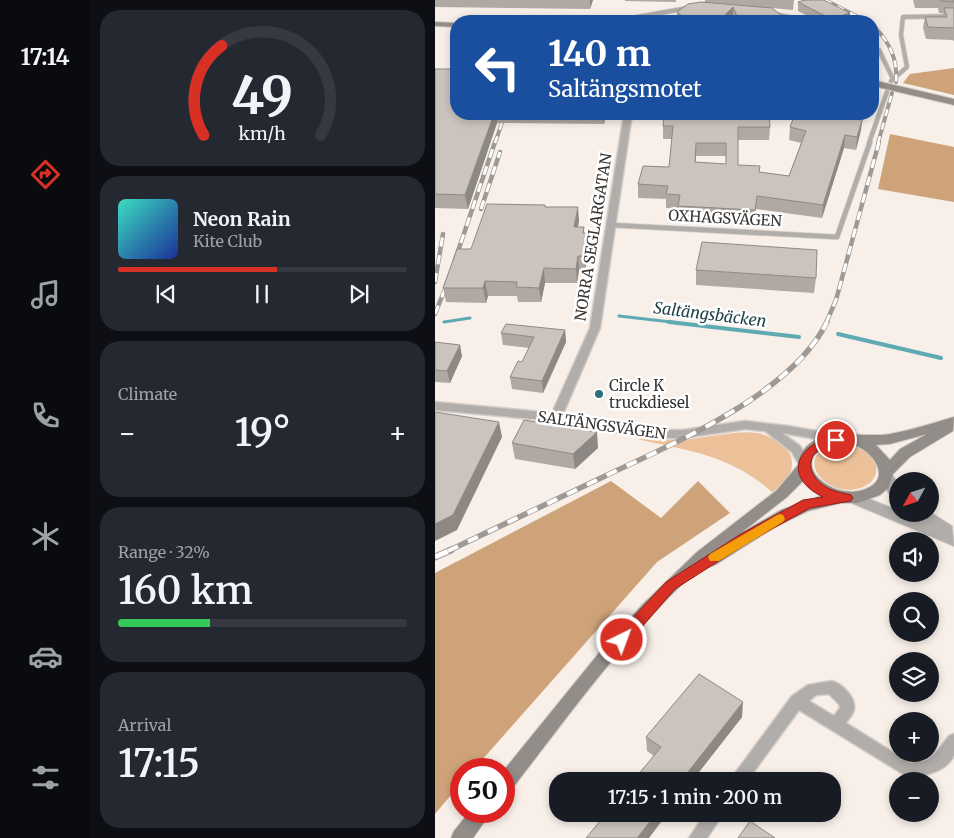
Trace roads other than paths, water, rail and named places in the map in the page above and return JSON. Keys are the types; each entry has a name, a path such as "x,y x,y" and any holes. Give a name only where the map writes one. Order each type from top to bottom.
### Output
{"main road":[{"path":"435,24 450,25"},
{"path":"879,84 954,102"},
{"path":"515,770 598,667 671,586 735,528 787,490 796,480 810,451 830,440 852,441 890,438 954,423"},
{"path":"886,474 905,453 954,423"},
{"path":"671,586 745,538 807,503 850,498 873,492 883,484 886,474 885,463 869,447 852,441"},
{"path":"804,465 807,475 819,489 834,496 850,498"},
{"path":"461,838 473,823"}],"street":[{"name":"NORRA SEGLARGATAN","path":"556,417 595,328 627,120"},
{"name":"SALTÄNGSVÄGEN","path":"435,406 556,417 648,434 683,434 745,425 789,430 852,441"},
{"name":"SALTÄNGSVÄGEN","path":"768,429 796,449 804,465"},
{"path":"886,474 889,480"},
{"path":"850,498 954,540"},
{"path":"934,522 954,535"},
{"path":"745,772 797,701 813,689 832,688 846,701 847,709 836,725"},
{"path":"797,701 908,770 924,770 942,760 954,742"},
{"path":"697,838 709,822"}],"lane":[{"path":"649,15 695,7"},
{"path":"767,14 773,15"},
{"path":"879,50 892,80 907,67 901,27 903,17 954,16"},
{"name":"OXHAGSVÄGEN","path":"879,115 887,92"},
{"name":"OXHAGSVÄGEN","path":"611,225 837,237 877,120"}],"waterway":[{"name":"Saltängsbäcken","path":"619,316 680,323"},
{"name":"Saltängsbäcken","path":"444,322 470,318"},
{"name":"Saltängsbäcken","path":"669,322 799,337"},
{"name":"Saltängsbäcken","path":"838,334 941,358"}],"railway":[{"path":"825,0 854,15"},
{"path":"879,32 888,44 894,58 896,82"},
{"path":"878,143 892,93"},
{"path":"495,143 503,120"},
{"path":"455,260 495,142"},
{"path":"826,323 836,300 879,142"},
{"path":"481,209 500,152"},
{"path":"435,282 443,234"},
{"path":"435,314 449,279"},
{"path":"448,551 663,449 728,414 759,394 787,372 810,348 827,322"},
{"path":"435,557 451,550"}],"place":[{"name":"Circle K truckdiesel","path":"599,394"}]}
